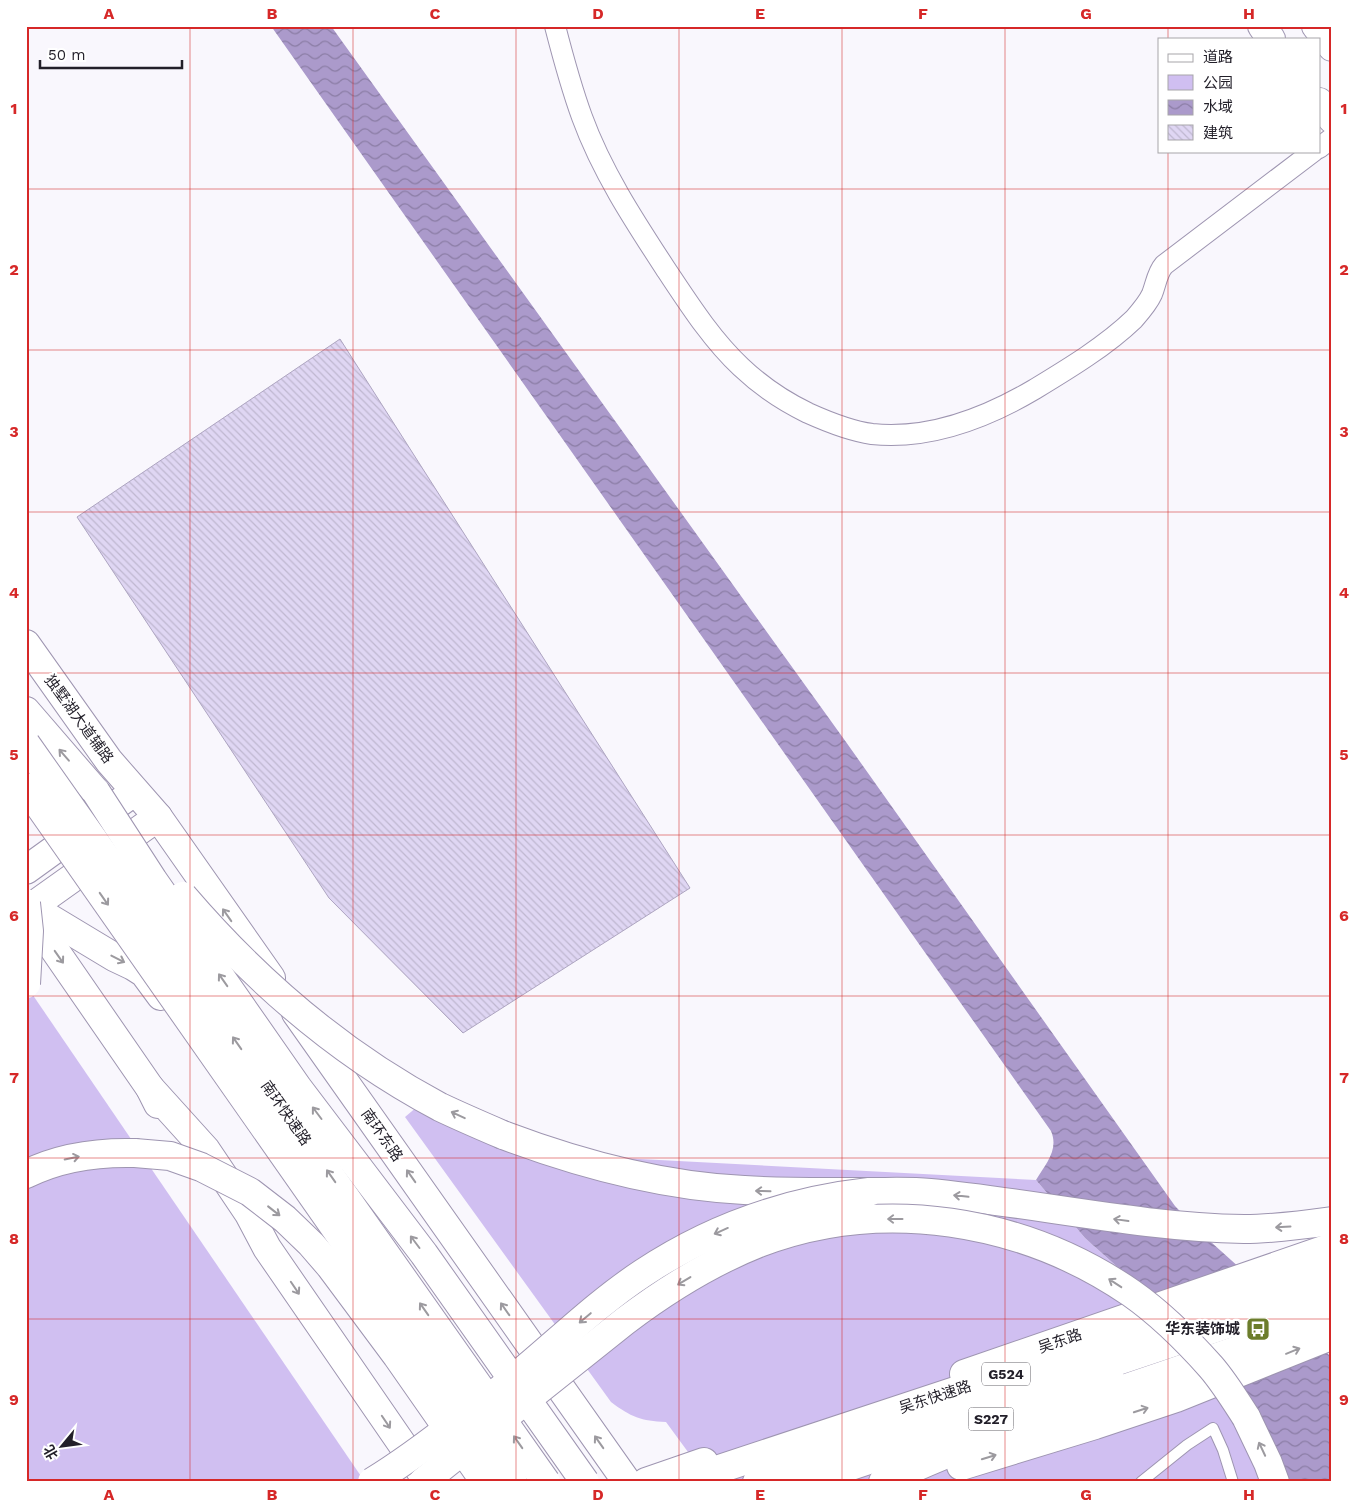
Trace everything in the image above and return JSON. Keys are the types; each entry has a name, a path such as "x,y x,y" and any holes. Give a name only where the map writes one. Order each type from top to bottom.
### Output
{"main road":[{"path":"1262,26 1270,38"},
{"path":"1316,26 1332,47"},
{"path":"1320,103 1332,119"},
{"name":"独墅湖大道辅路","path":"26,644 109,761 134,792"},
{"path":"26,711 221,940 275,991 383,1073 440,1106 518,1141 615,1171 669,1181 744,1190 916,1192 977,1198 1128,1221 1245,1229 1332,1221"},
{"name":"南环快速路","path":"26,744 546,1482"},
{"name":"南环快速路","path":"26,787 513,1482"},
{"path":"96,792 153,880 298,1088 424,1254 585,1482"},
{"path":"26,870 134,792"},
{"name":"南环东路","path":"134,792 158,817 627,1482"},
{"path":"28,905 158,817"},
{"path":"26,984 29,931 28,905"},
{"path":"28,905 54,949 150,1088 166,1120 222,1202 267,1248 427,1482"},
{"path":"28,905 144,974 499,1482"},
{"path":"26,1174 47,1165 82,1156 99,1153 135,1153 170,1156 201,1167 250,1192 284,1219 311,1244 330,1266 397,1356 485,1482"},
{"path":"372,1482 396,1467 512,1380 624,1287 680,1251 733,1226 782,1208 825,1198 869,1192"},
{"path":"423,1482 625,1321 689,1277 759,1243 785,1234 840,1223 896,1219 979,1227 1024,1240 1084,1265 1132,1294 1175,1330 1212,1369 1246,1417 1275,1482"},
{"name":"吴东路","path":"646,1482 1332,1247"},
{"name":"吴东快速路","path":"680,1482 1332,1263"},
{"path":"883,1482 938,1457 1057,1412 1287,1333 1328,1304"},
{"name":"吴东快速路","path":"757,1482 1328,1304"},
{"name":"S227","path":"803,1482 1178,1357 1328,1304"},
{"path":"908,1482 1095,1425 1176,1398 1332,1336"}],"street":[{"path":"555,26 582,119 602,162 662,264 718,342 741,367 783,400 830,422 872,434 913,434 969,421 1002,408 1087,356 1132,320 1147,303 1152,296 1160,269 1164,265 1313,152"},
{"path":"1320,147 1332,138"}],"lane":[{"path":"1142,1482 1187,1445 1213,1428 1223,1450 1233,1482"}],"green space":[{"path":"26,985 365,1482 26,1482"},
{"path":"437,1090 528,1129 573,1145 621,1158 1036,1180 1085,1238 1132,1280 1279,1482 710,1482 666,1422 650,1421 637,1417 611,1402 405,1117"}],"water":[{"path":"271,26 331,26 846,742 1175,1206 1201,1233 1271,1296 1332,1358 1332,1482 1279,1482 1132,1280 1085,1238 1036,1180 1052,1150 1053,1138 1051,1131"}],"building":[{"path":"340,339 690,888 463,1033 329,898 77,517"}],"place":[{"name":"华东装饰城","path":"1258,1329"}]}
